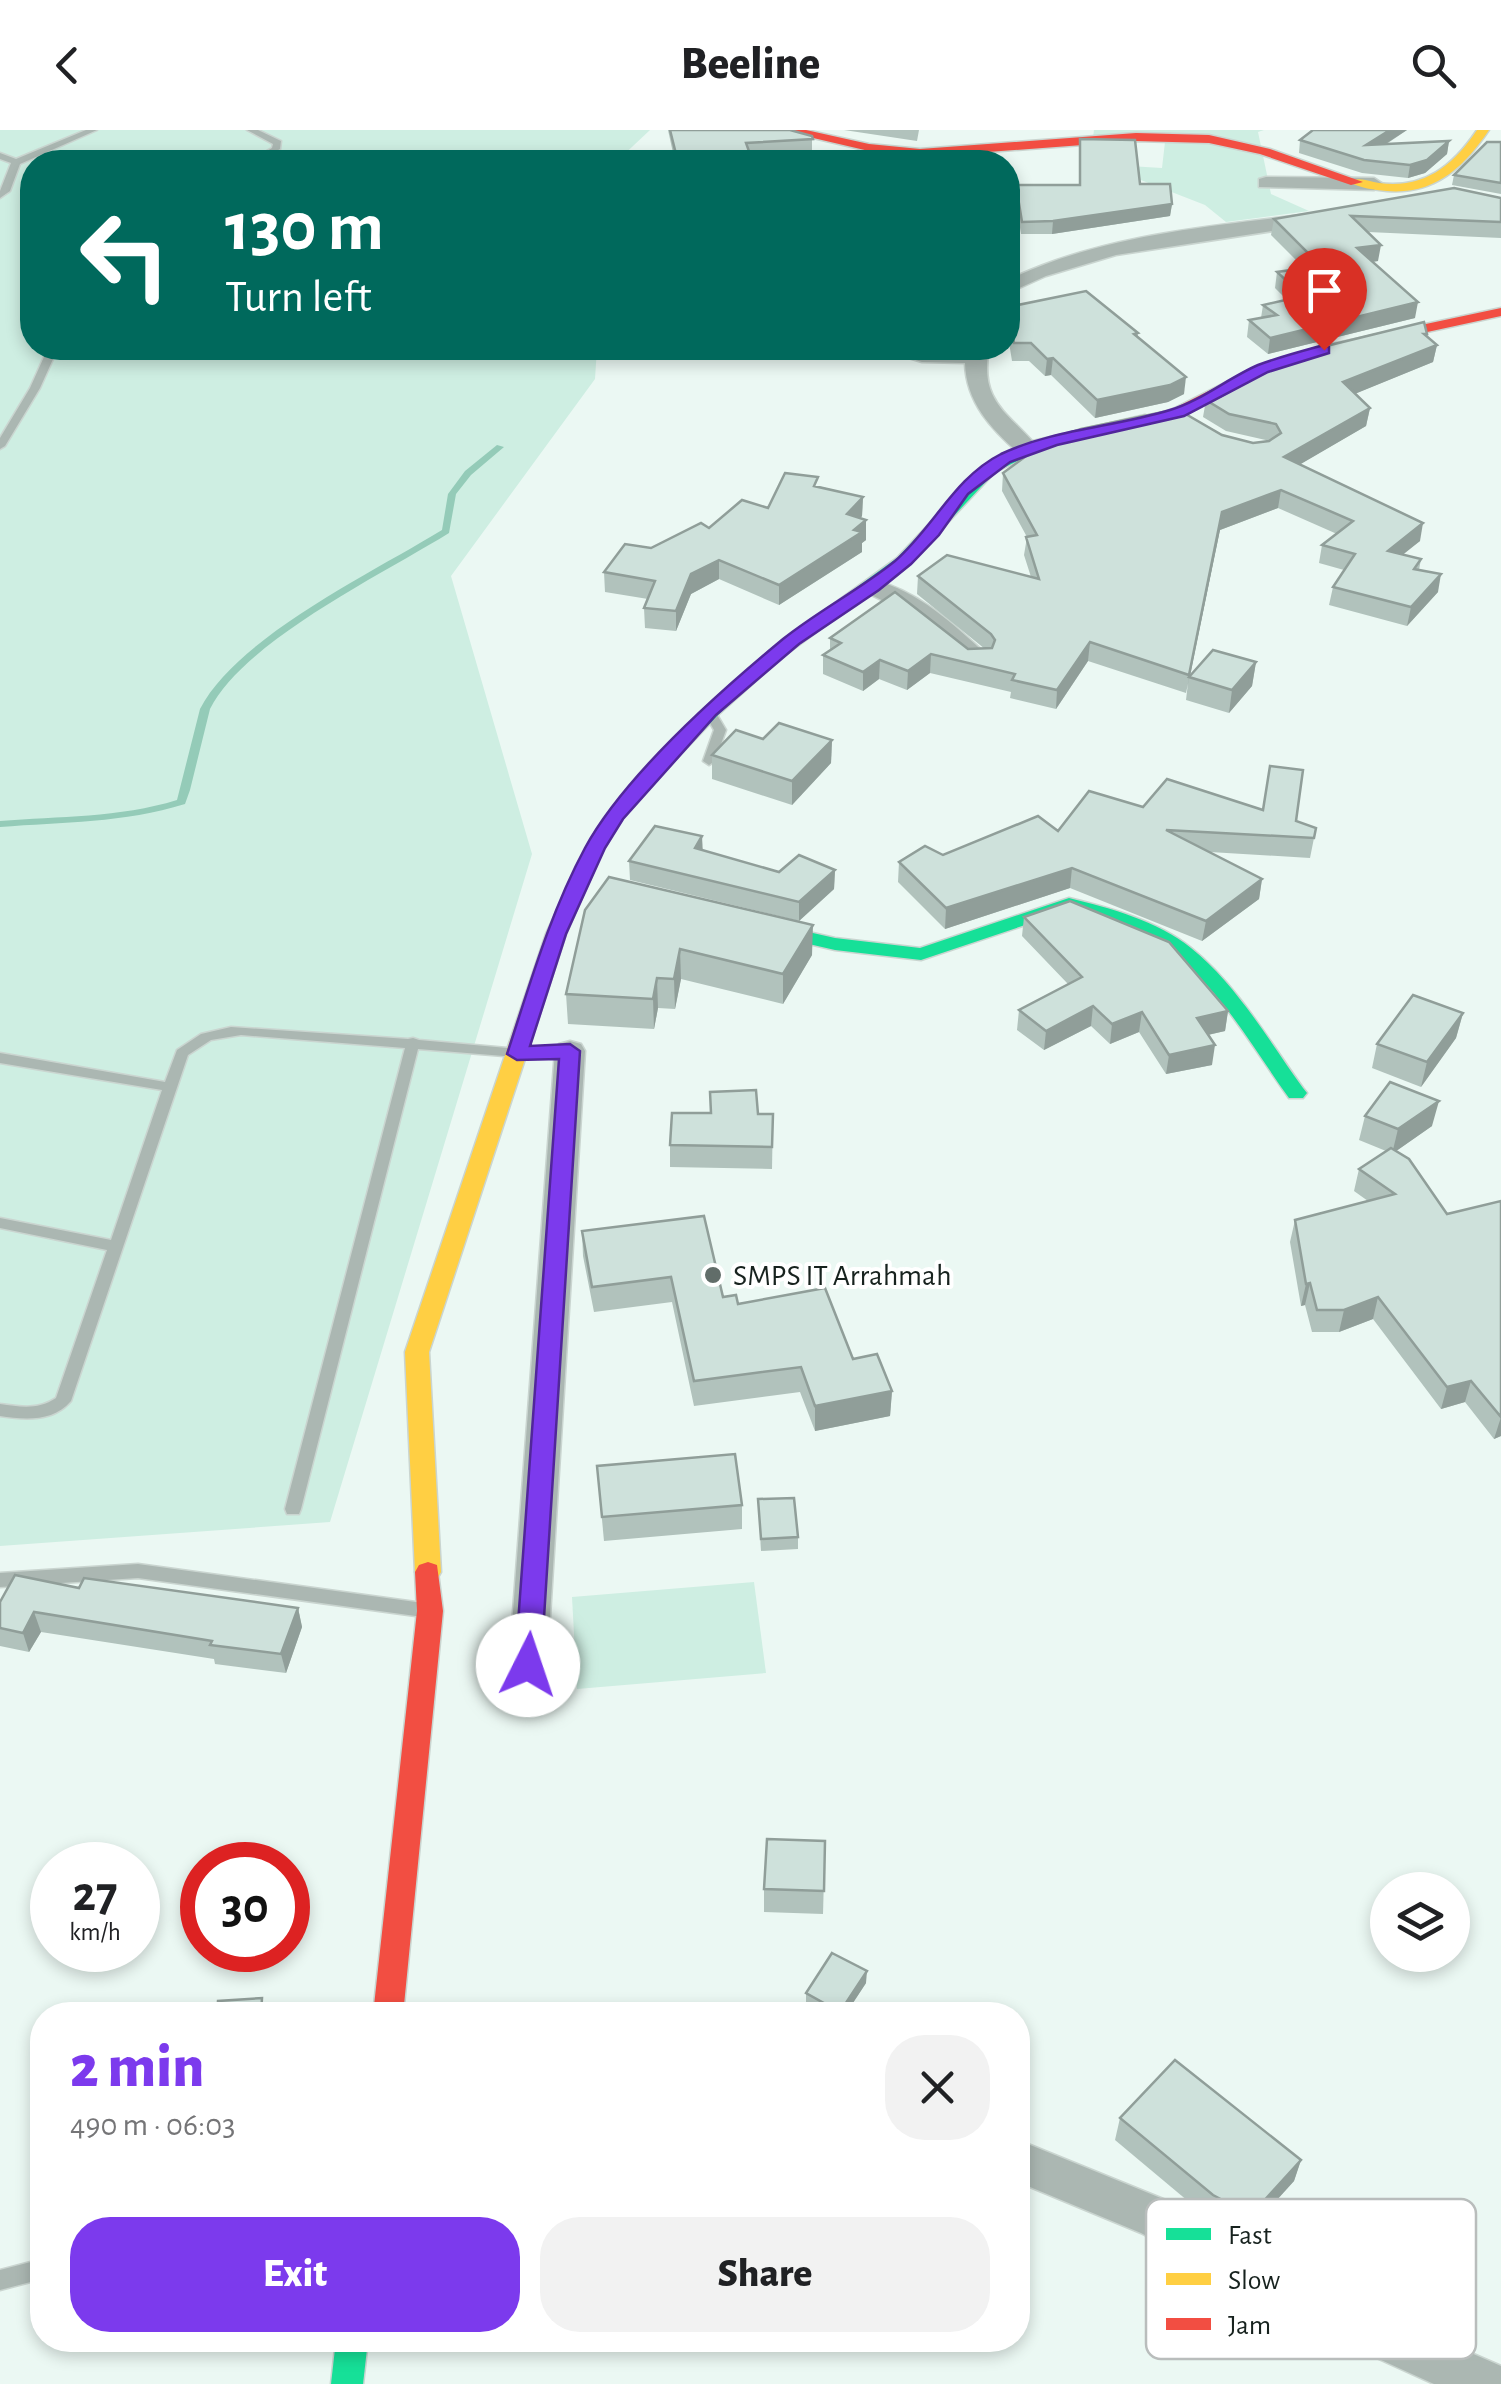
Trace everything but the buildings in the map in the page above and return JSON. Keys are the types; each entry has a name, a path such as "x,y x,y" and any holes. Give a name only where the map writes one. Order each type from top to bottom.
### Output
{"main road":[{"path":"785,130 880,150"},
{"path":"968,150 1104,135 1212,139 1244,144 1374,184 1421,189 1468,151 1483,130"},
{"path":"389,2002 430,1611 417,1352 556,934 589,885 615,816 710,712 793,640 873,587 934,531 962,491 1005,458 1178,413 1263,368 1293,359 1501,312"},
{"path":"729,919 835,944 922,954 1069,904 1086,909 1182,949 1224,993 1296,1092"},
{"path":"348,2384 351,2352"}],"street":[{"path":"1266,183 1374,184"},
{"path":"1378,209 1446,196 1421,189"},
{"path":"1020,280 1038,269 1086,257 1342,215"},
{"path":"978,360 977,382 994,420 1029,450"},
{"path":"1178,413 1203,433"},
{"path":"873,587 904,598 926,612 978,660"},
{"path":"528,1665 570,1051"},
{"path":"1030,2165 1146,2213"},
{"path":"1432,2359 1488,2384"}],"lane":[{"path":"45,150 93,130"},
{"path":"252,130 278,143 274,150"},
{"path":"0,156 20,160"},
{"path":"0,195 6,190 16,162"},
{"path":"0,446 48,360"},
{"path":"709,761 720,730 710,712"},
{"path":"0,1410 26,1415 63,1401 182,1054 200,1037 220,1030 413,1042 517,1054 570,1051"},
{"path":"293,1509 413,1042"},
{"path":"0,1058 170,1086"},
{"path":"0,1224 116,1246"},
{"path":"0,1580 138,1571 430,1611"},
{"path":"0,2280 30,2272"}],"green space":[{"path":"0,130 650,130 629,150 20,150 20,360 596,360 595,379 451,576 532,854 330,1522 0,1546"},
{"path":"1094,130 1264,130 1258,132 1271,194 1309,211 1226,222 1205,205 1128,175 1129,166 1162,168 1165,142 1093,137"},
{"path":"754,1582 766,1673 577,1689 572,1597"}],"waterway":[{"path":"0,824 115,817 181,802 205,709 229,675 319,607 446,531 452,494 468,473 500,447"}],"traffic: fast":[{"path":"669,756 712,710 775,654 903,561 963,493 990,469 1038,445 1145,420"},
{"path":"751,925 835,944 921,954 1069,904 1097,912 1146,930 1184,952 1230,1001 1296,1093"},
{"path":"347,2384 351,2352"}],"traffic: slow":[{"path":"1356,182 1396,188 1430,182 1458,163 1483,130"},
{"path":"428,1572 417,1352 556,934 595,848 615,816 669,756"}],"traffic: jam":[{"path":"785,130 886,150"},
{"path":"969,150 1136,137 1209,139 1265,152 1356,182"},
{"path":"1145,420 1178,413 1263,369 1323,350 1501,312"},
{"path":"389,2002 430,1611 428,1572"}],"place":[{"name":"SMPS IT Arrahmah","path":"713,1275"}],"route":[{"path":"528,1665 570,1051 517,1054 556,934 595,848 615,816 710,712 793,640 906,560 934,531 962,491 1005,458 1052,441 1178,413 1263,368 1324,350"}]}
